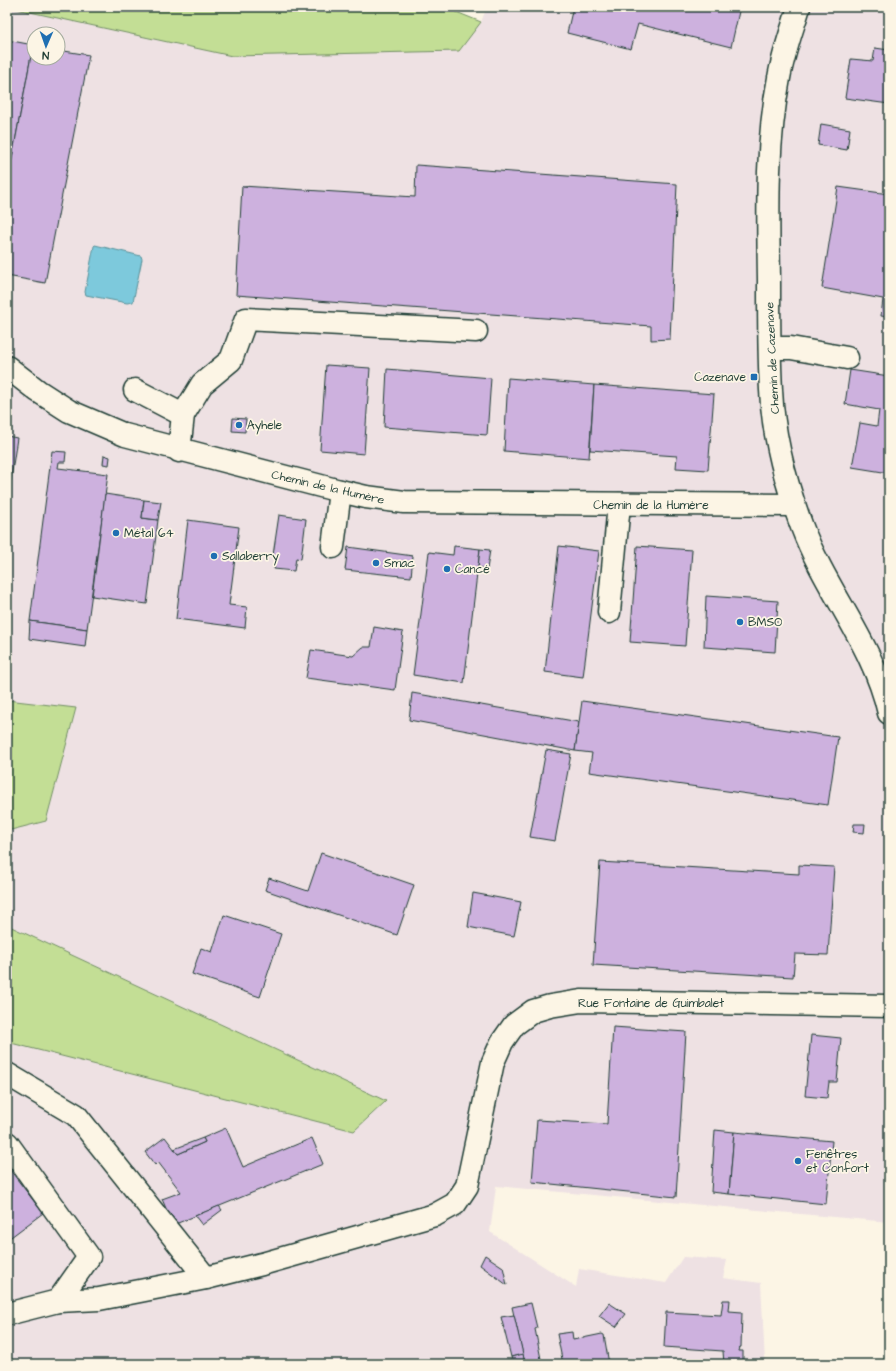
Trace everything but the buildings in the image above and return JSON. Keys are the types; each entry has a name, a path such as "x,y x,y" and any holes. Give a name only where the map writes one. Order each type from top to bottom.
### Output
{"street":[{"name":"Chemin de Cazenave","path":"799,7 779,76 770,145 768,218 770,348 771,391 775,426 783,465 794,505 806,539 881,665 889,713"},
{"path":"180,451 183,415 202,384 231,360 246,319 476,331"},
{"path":"770,348 791,348 847,358"},
{"name":"Chemin de la Humère","path":"7,367 38,391 69,411 125,436 340,492 366,497 404,502 794,505"},
{"path":"135,390 183,415"},
{"path":"333,547 340,492"},
{"path":"608,612 619,504"},
{"name":"Rue Fontaine de Guimbalet","path":"206,1278 262,1264 435,1215 455,1204 467,1186 494,1062 502,1042 514,1025 533,1011 550,1006 581,1001 889,1006"},
{"path":"7,1074 76,1115 206,1278 99,1300 58,1301 7,1314"},
{"path":"7,1144 89,1257 58,1301"}],"shaded area":[{"path":"7,7 232,56 481,22 487,7 889,7 889,1222 496,1186 490,1232 576,1287 579,1269 666,1283 683,1257 727,1260 723,1278 761,1283 765,1364 7,1364 7,1042 354,1131 386,1101 7,925 7,831 46,821 76,709 7,700"}],"green space":[{"path":"7,7 444,7 481,22 459,51 232,56"},
{"path":"7,700 76,708 46,821 7,831"},
{"path":"7,925 386,1101 354,1131 7,1042"}],"water":[{"path":"95,245 141,256 142,259 133,302 127,303 86,295 85,292"}],"place":[{"name":"Cazenave","path":"754,377"},
{"name":"Ayhele","path":"239,425"},
{"name":"Métal 64","path":"116,533"},
{"name":"Sallaberry","path":"214,556"},
{"name":"Smac","path":"376,563"},
{"name":"Cancé","path":"447,569"},
{"name":"BMSO","path":"740,622"},
{"name":"Fenêtres et Confort","path":"798,1161"}]}
